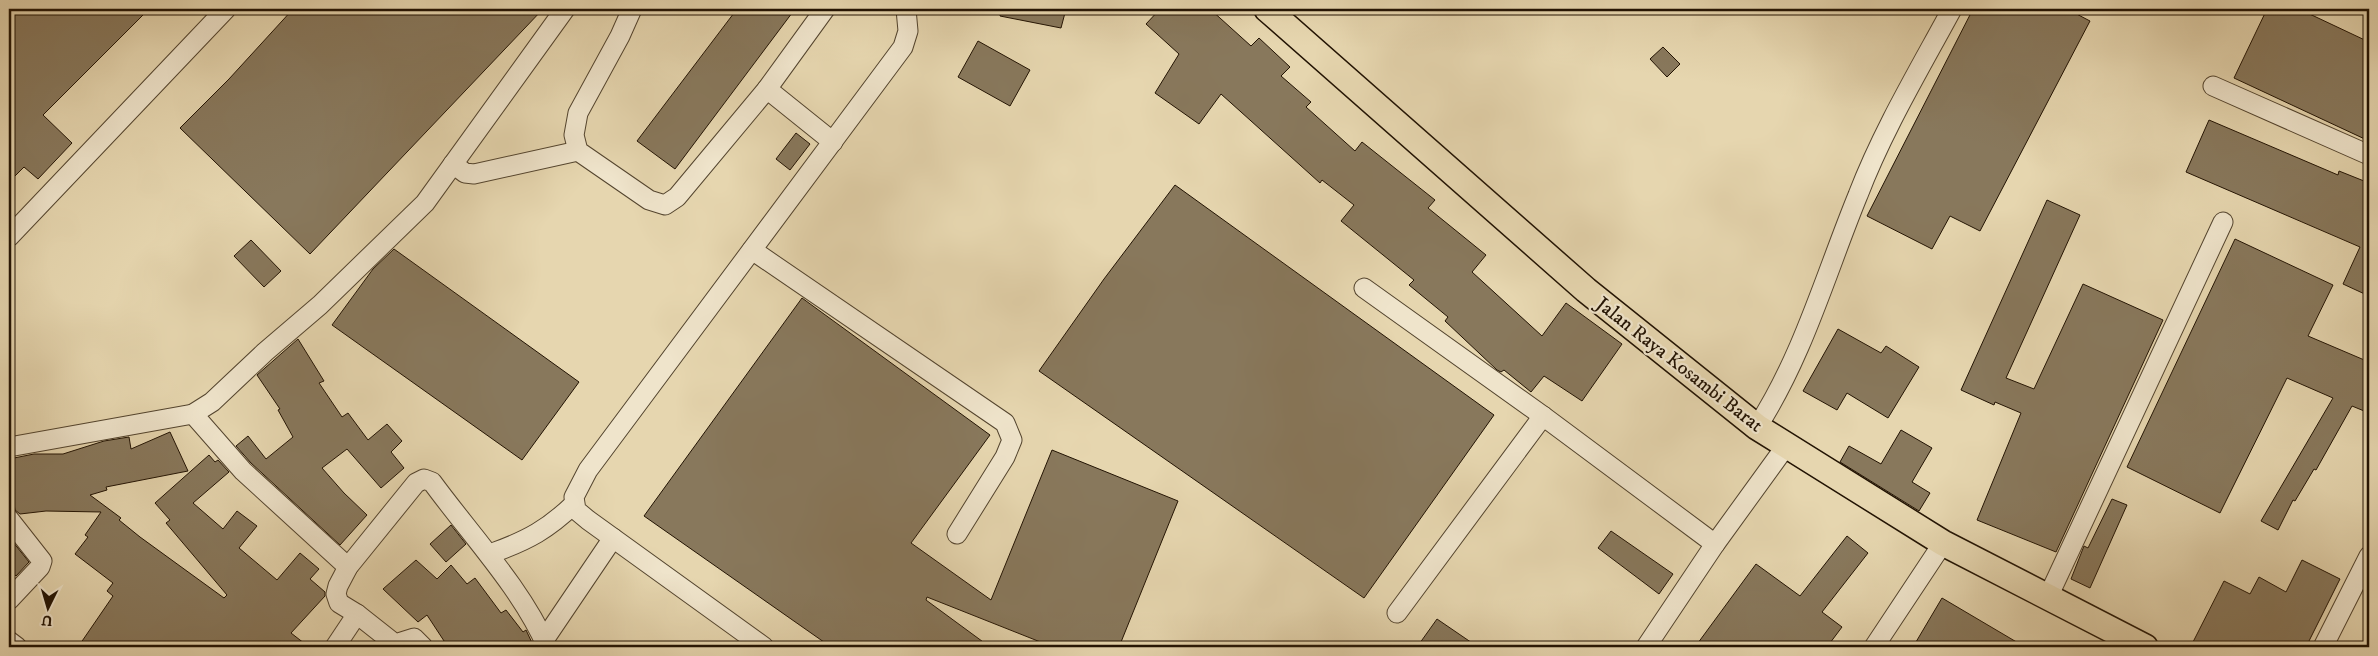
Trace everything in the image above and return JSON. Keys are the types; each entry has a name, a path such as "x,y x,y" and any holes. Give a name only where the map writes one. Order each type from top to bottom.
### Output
{"main road":[{"name":"Jalan Raya Kosambi Barat","path":"1267,9 1573,279 1757,427 1943,543 2144,647"}],"street":[{"path":"9,237 226,9"},
{"path":"9,447 193,414 212,402 265,352 320,305 425,203 565,9"},
{"path":"632,9 620,36 578,113 574,135 578,150 649,200 665,205 670,203 767,89 825,9"},
{"path":"494,552 531,538 551,526 573,505 574,497 588,470 903,48 908,31 906,9"},
{"path":"1757,427 1770,407 1800,346 1858,193 1881,142 1952,9"},
{"path":"2212,86 2369,155"},
{"path":"767,89 833,142"},
{"path":"454,164 465,173 474,174 578,150"},
{"path":"2048,598 2223,222"},
{"path":"752,250 1004,423 1012,440 1005,457 957,534"},
{"path":"1364,288 1544,416 1715,544"},
{"path":"193,414 243,471 348,567"},
{"path":"1397,613 1544,416"},
{"path":"1646,647 1715,544 1786,446"},
{"path":"423,647 414,638 395,644 357,614 339,603 336,594 348,567 416,483 424,480 432,482 469,533 489,554 546,644 612,538"},
{"path":"573,505 579,513 612,538 764,647"},
{"path":"9,519 42,561 40,567 9,600"},
{"path":"1874,647 1943,543"},
{"path":"2323,647 2369,556"},
{"path":"335,647 357,614"},
{"path":"9,641 17,647"}],"building":[{"path":"9,9 149,9 43,115 72,143 38,179 24,167 9,182"},
{"path":"293,9 543,9 310,254 180,128 229,79"},
{"path":"737,9 795,9 675,169 637,141"},
{"path":"1001,9 1066,9 1061,28 1000,16"},
{"path":"1160,9 1210,9 1251,46 1259,38 1290,67 1281,76 1311,102 1306,107 1355,151 1362,142 1435,200 1428,208 1486,255 1472,272 1542,336 1566,303 1622,344 1582,401 1544,376 1531,392 1504,370 1501,372 1497,370 1445,321 1448,317 1409,285 1414,280 1341,221 1354,205 1322,180 1320,183 1221,94 1199,124 1155,93 1179,54 1146,24"},
{"path":"1973,9 2067,9 2090,21 1980,231 1950,216 1932,249 1867,216"},
{"path":"2267,9 2299,9 2369,42 2369,141 2234,78"},
{"path":"978,41 1030,70 1010,106 958,77"},
{"path":"1663,47 1680,64 1667,77 1650,59"},
{"path":"2209,120 2338,175 2339,171 2369,183 2369,296 2343,284 2360,247 2186,172"},
{"path":"796,133 810,144 790,170 776,159"},
{"path":"1175,185 1494,415 1364,598 1039,371 1104,279"},
{"path":"2047,200 2080,215 2006,378 2034,389 2083,284 2163,320 2056,552 1977,520 2021,413 1995,402 1994,405 1961,390"},
{"path":"2235,239 2333,285 2308,336 2369,362 2369,413 2352,406 2316,470 2314,469 2295,501 2293,500 2278,530 2261,521 2333,398 2287,378 2220,513 2127,467"},
{"path":"251,240 281,271 264,287 234,256"},
{"path":"394,249 579,382 522,460 332,325 373,269"},
{"path":"802,298 990,435 911,543 991,600 1052,450 1178,501 1119,647 1053,647 927,597 926,600 990,647 831,647 644,516"},
{"path":"1838,329 1881,353 1886,346 1919,367 1888,418 1847,393 1837,410 1803,391"},
{"path":"298,339 324,381 319,383 342,417 348,413 368,440 387,424 402,441 391,452 404,468 381,488 347,449 322,468 367,515 340,545 251,463 236,446 248,436 266,459 293,437 278,410 280,409 257,375"},
{"path":"1901,430 1932,448 1912,482 1930,493 1919,511 1840,462 1849,446 1881,464"},
{"path":"170,432 188,471 106,487 107,490 90,495 121,518 119,520 140,537 224,598 227,595 166,523 170,520 155,503 209,455 215,462 218,460 229,472 193,503 223,529 237,511 257,526 239,548 277,580 300,553 319,569 310,579 325,592 325,596 291,633 309,647 78,647 113,596 107,591 113,583 75,554 88,537 85,535 101,512 46,511 20,514 15,510 9,474 9,459 34,454 63,454 104,441 129,437 131,449"},
{"path":"2112,499 2127,505 2090,588 2071,579 2084,546 2088,548"},
{"path":"451,525 466,544 446,562 430,544"},
{"path":"1611,531 1673,574 1659,594 1598,548"},
{"path":"1847,536 1868,553 1822,612 1842,627 1827,647 1695,647 1756,564 1800,596"},
{"path":"9,537 29,562 16,576 9,569"},
{"path":"416,560 437,579 451,565 467,584 475,578 501,613 506,610 523,632 526,630 534,647 448,647 427,615 418,622 383,589"},
{"path":"2302,560 2340,579 2306,647 2202,647 2193,642 2224,581 2250,594 2259,577 2286,592"},
{"path":"1942,598 2025,647 1913,647"},
{"path":"1437,619 1478,647 1417,647"}]}
